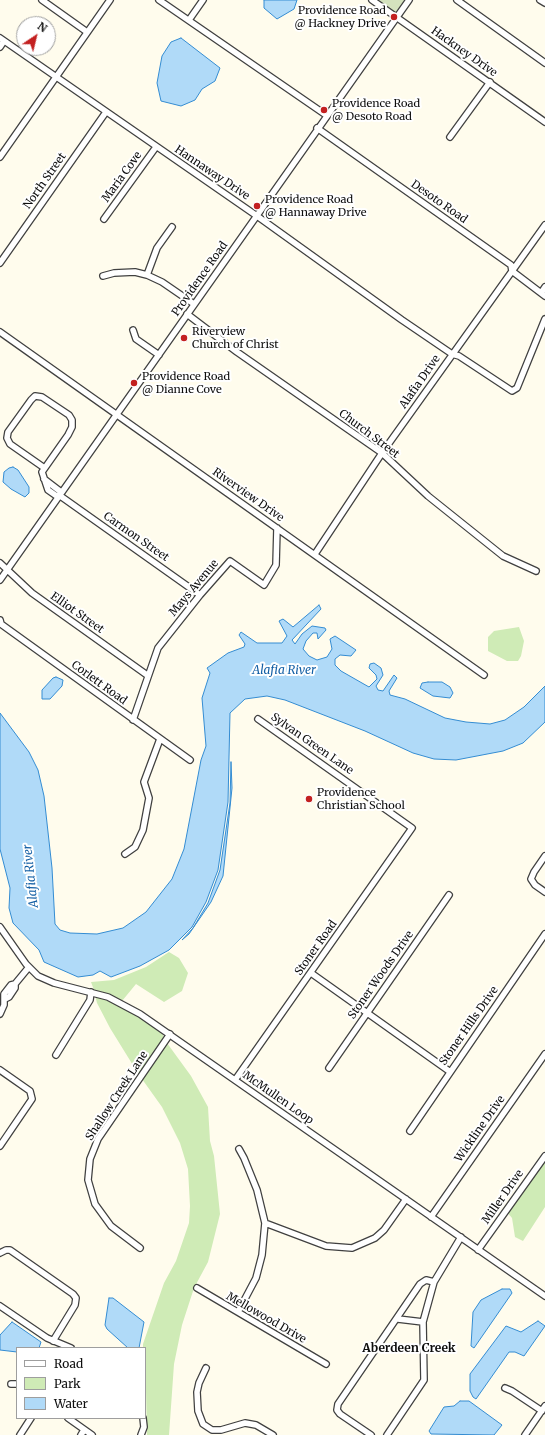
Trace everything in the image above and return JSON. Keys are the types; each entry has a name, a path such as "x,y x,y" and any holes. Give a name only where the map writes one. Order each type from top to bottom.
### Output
{"street":[{"path":"42,0 87,32"},
{"path":"0,157 110,0"},
{"path":"158,0 326,116"},
{"path":"189,20 203,0"},
{"name":"Hackney Drive","path":"372,0 545,122"},
{"name":"Providence Road","path":"8,568 257,216 317,128 409,0"},
{"path":"457,0 545,63"},
{"path":"540,0 545,3"},
{"path":"0,47 2,40"},
{"name":"Hannaway Drive","path":"2,40 257,216 452,354 459,356 512,391 517,388 545,319"},
{"path":"450,137 490,82"},
{"name":"North Street","path":"0,263 106,112"},
{"name":"Desoto Road","path":"317,128 511,265 512,271 543,295"},
{"name":"Maria Cove","path":"104,219 156,147"},
{"name":"Alafia Drive","path":"314,554 382,453 545,224"},
{"path":"147,275 157,248 172,227"},
{"path":"103,276 114,273 135,272 147,275 162,282 194,304"},
{"path":"543,295 545,287"},
{"name":"Church Street","path":"187,314 237,352 382,453 428,496 503,556 536,571"},
{"path":"133,330 136,339 159,355"},
{"name":"Riverview Drive","path":"0,332 484,675"},
{"path":"35,396 42,397 69,415 73,423 68,435 43,468 10,444 7,438 8,432 35,396"},
{"name":"Carmon Street","path":"43,468 42,472 44,479 60,495 200,595"},
{"name":"Mays Avenue","path":"133,720 147,675 158,648 200,595 230,561 264,585 276,565 277,528"},
{"name":"Elliot Street","path":"0,563 8,568 32,593 147,675"},
{"path":"0,580 8,568"},
{"name":"Corlett Road","path":"0,620 1,624 190,760"},
{"name":"Sylvan Green Lane","path":"258,719 412,828"},
{"path":"125,854 135,847 143,830 149,798 144,782 160,739"},
{"name":"Stoner Road","path":"235,1080 412,828"},
{"path":"545,856 531,879 535,885 545,892"},
{"name":"Stoner Woods Drive","path":"329,1068 449,894"},
{"name":"McMullen Loop","path":"0,927 29,967 38,976 50,982 91,992 124,1005 170,1034 545,1296"},
{"name":"Stoner Hills Drive","path":"410,1131 449,1071 545,934"},
{"path":"0,1014 5,999 4,994 10,991 11,985 15,984 29,967"},
{"path":"311,973 449,1071"},
{"path":"56,1055 90,1000 91,992"},
{"name":"Shallow Creek Lane","path":"140,1248 111,1226 95,1204 88,1180 90,1159 98,1139 170,1034"},
{"name":"Wickline Drive","path":"431,1217 545,1054"},
{"path":"0,1070 30,1091 32,1099 0,1146"},
{"path":"238,1312 256,1278 262,1255 265,1223 257,1190 239,1149"},
{"name":"Miller Drive","path":"478,1250 545,1156"},
{"path":"265,1223 326,1246 352,1248 375,1238 384,1230 406,1199"},
{"path":"387,1435 424,1380 423,1322 434,1282 461,1237"},
{"path":"0,1253 10,1250 73,1294 76,1298 75,1305 53,1341"},
{"path":"370,1435 340,1414 337,1410 338,1404 398,1319 420,1284 426,1280 434,1282"},
{"name":"Mellowood Drive","path":"197,1288 326,1364"},
{"path":"0,1306 53,1341 68,1347"},
{"path":"398,1319 423,1322"},
{"path":"206,1368 199,1383 197,1392 198,1411 203,1424 212,1430 245,1423 256,1425 273,1435"},
{"path":"505,1388 543,1408 525,1435"},
{"path":"20,1435 30,1419"},
{"path":"69,1419 83,1432 92,1435"},
{"path":"141,1435 144,1427 143,1419"}],"green space":[{"path":"376,0 406,0 396,14"},
{"path":"519,627 524,641 521,656 518,661 507,661 488,651 488,637 494,631"},
{"path":"169,952 179,958 188,973 182,991 164,1002 136,984 122,1001 94,990 91,982 114,980 146,967"},
{"path":"95,995 107,999 139,1016 162,1032 164,1038 139,1075 110,1028 97,1003"},
{"path":"167,1043 191,1076 208,1107 210,1141 214,1156 220,1214 208,1262 194,1288 182,1325 174,1364 169,1435 147,1435 146,1347 143,1347 143,1344 164,1283 176,1261 189,1223 190,1206 188,1169 180,1143 162,1107 142,1079"},
{"path":"545,1159 545,1207 523,1241 515,1237 512,1218 507,1212"}],"water":[{"path":"264,0 297,0 294,9 277,19 264,8"},
{"path":"181,38 220,68 215,81 202,89 195,100 181,106 161,101 157,83 162,56 171,42"},
{"path":"13,467 18,470 29,487 29,493 25,497 11,489 3,482 4,472"},
{"name":"Alafia River","path":"319,605 321,609 292,640 295,644 302,634 312,626 325,628 326,630 318,639 317,633 313,633 306,641 303,649 309,656 317,660 327,657 332,649 330,639 335,636 356,650 351,656 340,655 335,659 335,665 341,671 369,687 377,679 376,675 369,668 370,664 374,663 381,668 383,675 376,686 378,690 383,691 394,675 397,678 389,691 390,695 405,699 445,718 466,722 490,724 505,720 524,707 545,686 545,722 523,743 503,751 456,760 434,759 413,753 365,731 285,700 267,696 245,699 230,713 228,802 218,870 206,902 192,927 169,950 140,966 111,977 100,971 93,975 78,977 44,962 39,950 13,923 9,908 10,888 0,849 0,713 29,752 38,770 44,796 52,868 55,924 60,930 70,933 97,934 123,928 146,912 172,879 184,849 201,760 206,746 202,698 210,673 207,668 228,653 244,647 245,644 239,635 241,632 257,643 282,643 287,636 279,621 283,619 293,627"},
{"path":"56,677 63,680 62,686 50,699 42,699 42,690 53,678"},
{"path":"442,682 450,687 453,693 450,698 433,696 420,688 422,683"},
{"path":"231,762 232,788 223,876 211,902 189,934 182,940 193,928 208,903 220,870 230,803"},
{"path":"502,1289 510,1289 512,1293 474,1348 471,1346 473,1312 481,1300"},
{"path":"109,1298 113,1298 144,1322 139,1347 127,1347 107,1329 105,1325"},
{"path":"538,1321 545,1326 524,1356 515,1352 509,1352 476,1399 473,1397 470,1391 470,1374 506,1326 521,1332"},
{"path":"12,1322 41,1342 39,1347 16,1347 16,1352 0,1350 0,1335"},
{"path":"460,1401 469,1401 502,1425 494,1435 431,1434 429,1431 444,1407 454,1406"}],"place":[{"name":"Providence Road @ Hackney Drive","path":"394,17"},
{"name":"Providence Road @ Desoto Road","path":"324,110"},
{"name":"Providence Road @ Hannaway Drive","path":"257,206"},
{"name":"Riverview Church of Christ","path":"184,338"},
{"name":"Providence Road @ Dianne Cove","path":"134,383"},
{"name":"Providence Christian School","path":"309,799"}],"district":[{"name":"Aberdeen Creek","path":"409,1349"}]}
